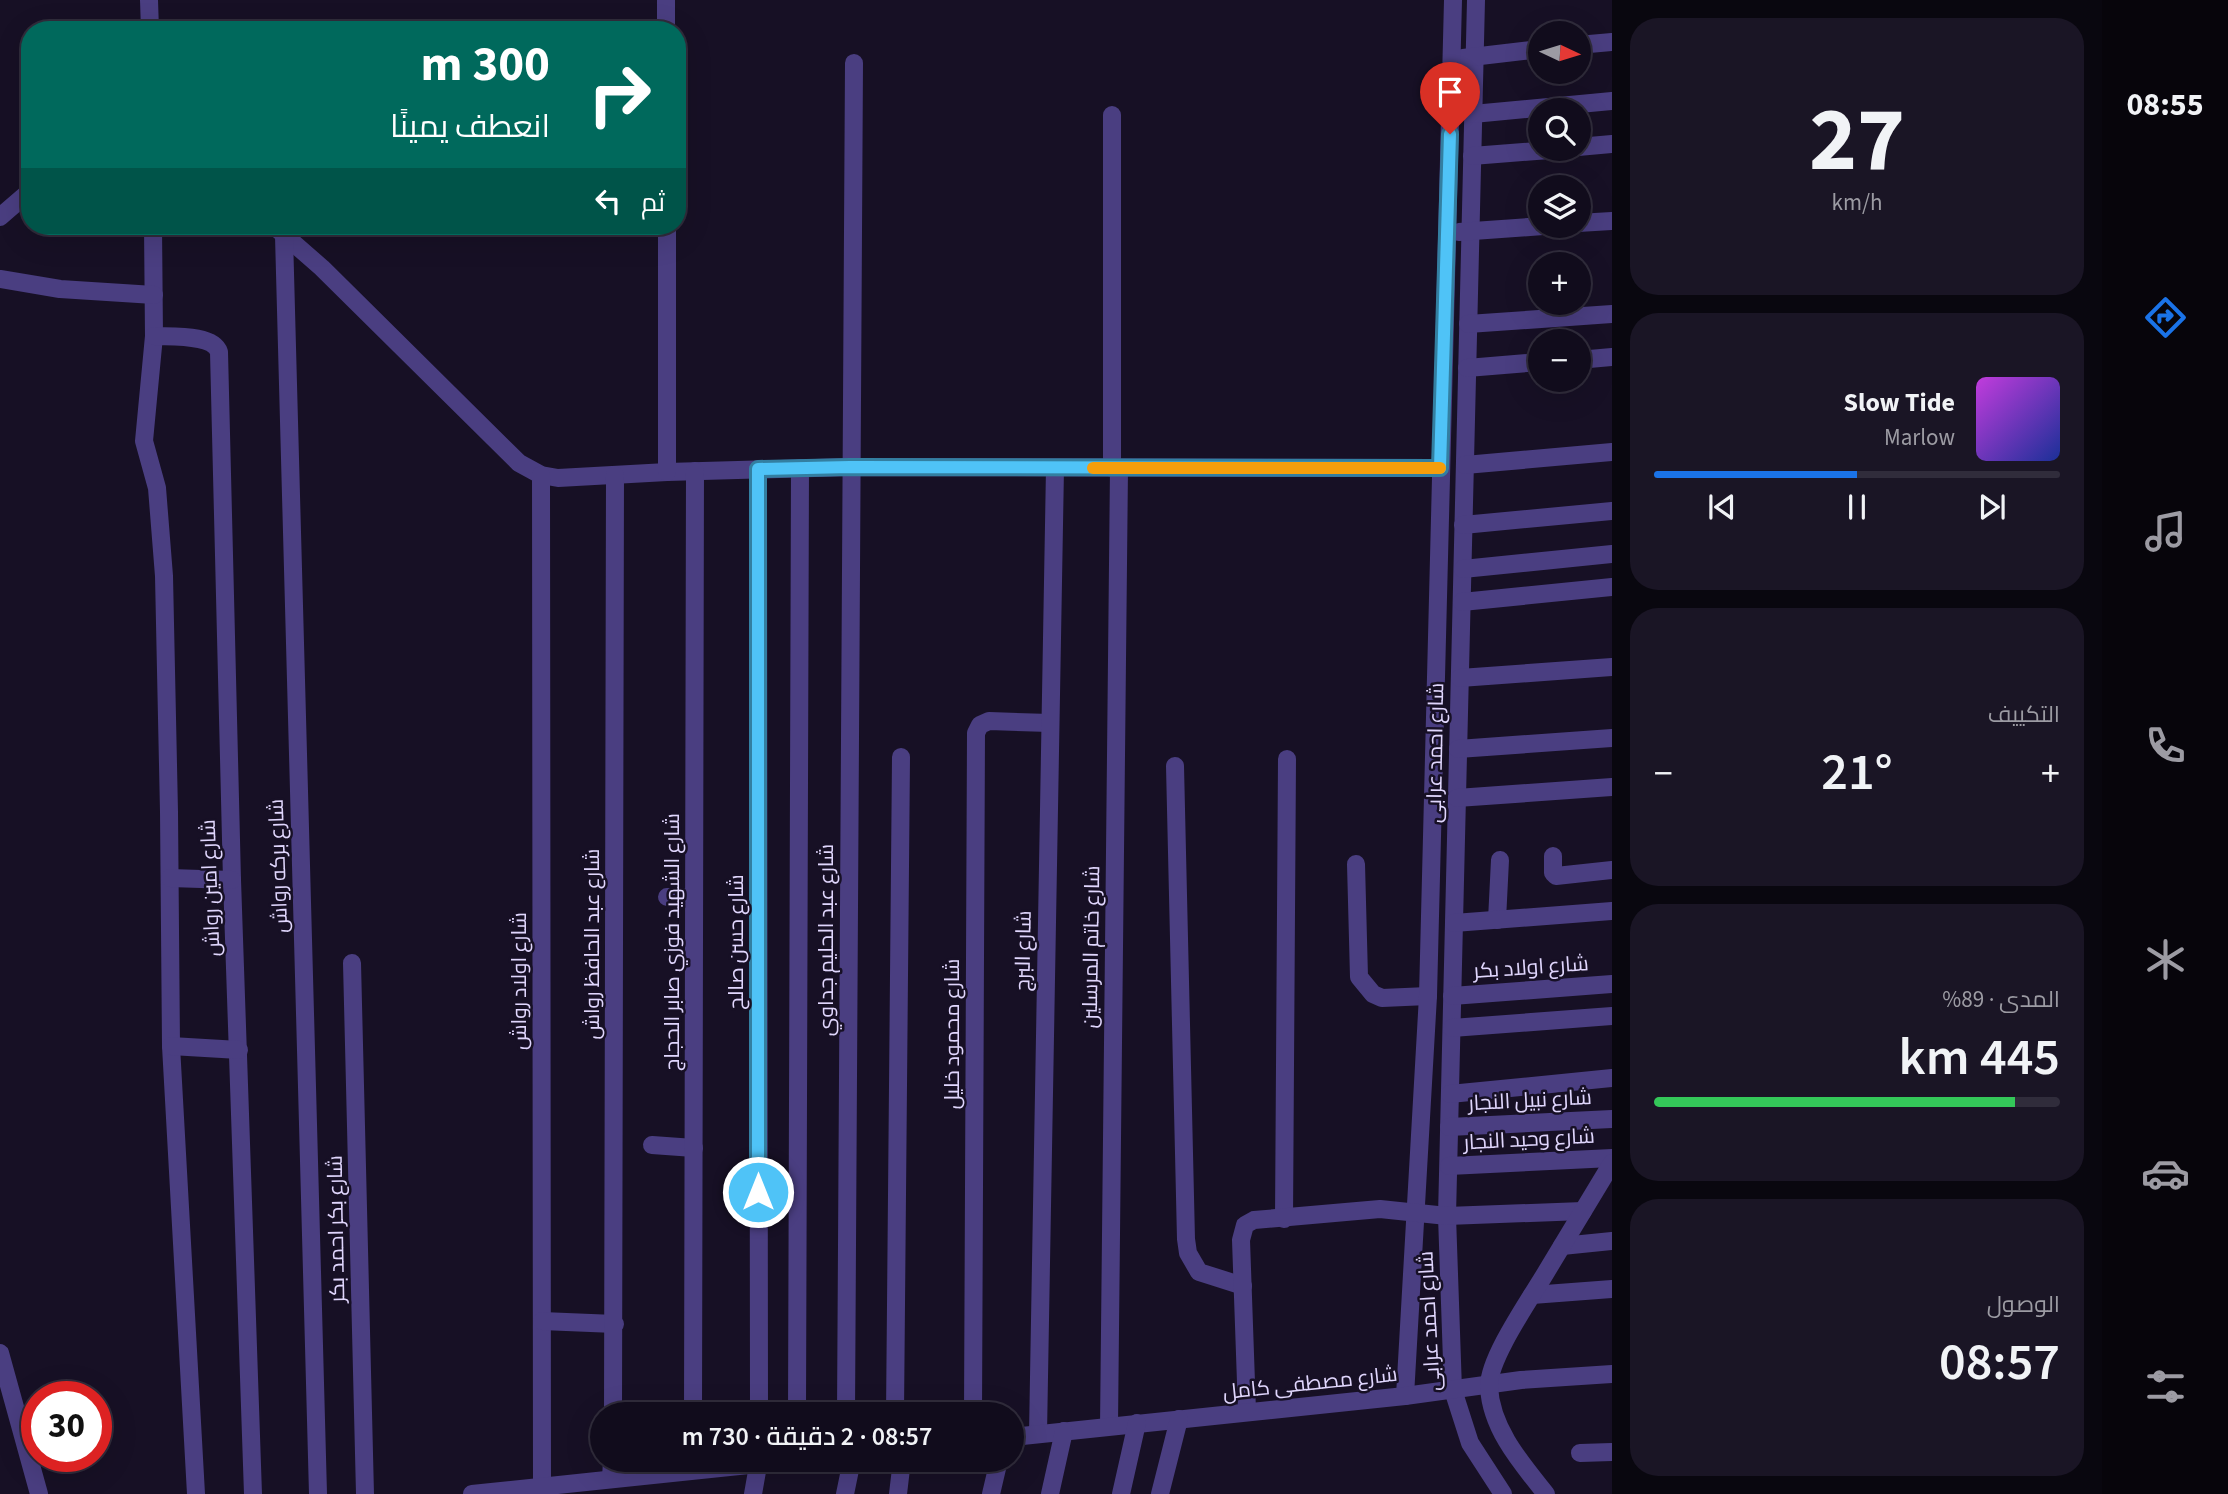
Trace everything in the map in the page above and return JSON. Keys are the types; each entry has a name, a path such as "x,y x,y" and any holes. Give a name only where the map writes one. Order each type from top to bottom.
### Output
{"street":[{"path":"149,0 150,21"},
{"path":"666,0 666,21"},
{"path":"1405,1396 1428,996 1453,0"},
{"name":"شارع احمد عرابى","path":"1476,0 1447,1216 1453,1390 1469,1443 1503,1494"},
{"path":"1591,44 1612,42"},
{"path":"1452,59 1528,50"},
{"name":"شارع عبد الحليم جداوي","path":"846,1402 854,63"},
{"path":"1473,114 1612,101"},
{"name":"شارع خاتم المرسلين","path":"1109,1426 1115,468 1112,115"},
{"path":"1591,146 1612,144"},
{"path":"1472,156 1528,152"},
{"path":"0,217 21,199"},
{"path":"1591,222 1612,220"},
{"path":"1448,233 1528,227"},
{"path":"153,235 154,336 144,441 157,488 163,576 171,1046 196,1494"},
{"name":"شارع بركه رواش","path":"279,235 318,1494"},
{"path":"284,235 322,268 519,463 541,475 558,478 850,467 1440,468"},
{"path":"667,235 667,472"},
{"path":"0,279 60,289 153,295"},
{"path":"1468,324 1612,314"},
{"name":"شارع امين رواش","path":"154,336 206,340 215,344 219,352 232,880 253,1494"},
{"path":"1591,359 1612,357"},
{"path":"1467,368 1528,363"},
{"path":"1465,465 1612,452"},
{"path":"797,1402 800,468"},
{"name":"شارع البرج","path":"1038,1434 1055,468"},
{"name":"شارع حسن صالح","path":"758,469 759,1402"},
{"name":"شارع الشهيد فوزي صابر الحجاج","path":"693,1402 695,471"},
{"name":"شارع اولاد رواش","path":"541,475 542,1487"},
{"name":"شارع عبد الحافظ رواش","path":"613,1402 615,475"},
{"path":"1464,525 1612,511"},
{"path":"1462,569 1612,554"},
{"path":"1462,602 1612,587"},
{"path":"1460,678 1612,667"},
{"name":"شارع محمود خليل","path":"973,1402 976,733 980,725 989,721 1049,723"},
{"path":"1458,749 1612,738"},
{"path":"895,1402 901,757"},
{"path":"1284,1219 1287,759"},
{"path":"1175,766 1186,1239 1188,1253 1199,1272 1243,1286"},
{"path":"1457,798 1612,787"},
{"path":"1553,856 1553,873 1556,876 1612,870"},
{"path":"1497,920 1500,860"},
{"path":"1356,864 1359,977 1373,994 1382,998 1428,996"},
{"path":"170,878 232,880"},
{"path":"667,897 694,898"},
{"path":"1454,923 1612,911"},
{"name":"شارع بكر احمد بكر","path":"352,963 365,1494"},
{"name":"شارع اولاد بكر","path":"1452,996 1612,984"},
{"path":"1452,1028 1612,1016"},
{"path":"171,1046 239,1050"},
{"path":"1450,1094 1612,1078"},
{"name":"شارع نبيل النجار","path":"1449,1127 1612,1119"},
{"path":"652,1145 694,1148"},
{"path":"1546,1494 1518,1458 1502,1431 1489,1385 1492,1370 1503,1346 1611,1164"},
{"name":"شارع وحيد النجار","path":"1448,1166 1611,1164"},
{"path":"1247,1411 1241,1240 1245,1225 1254,1220 1380,1209 1447,1216 1583,1211"},
{"path":"1562,1246 1612,1241"},
{"path":"1532,1295 1612,1289"},
{"path":"542,1321 615,1324"},
{"path":"0,1353 39,1494"},
{"name":"شارع مصطفى كامل","path":"1024,1436 1612,1374"},
{"path":"1160,1494 1179,1419"},
{"path":"1121,1494 1137,1423"},
{"path":"1050,1494 1065,1431"},
{"path":"1580,1453 1612,1452"},
{"path":"611,1472 611,1479"},
{"path":"472,1494 542,1487 563,1489 652,1472"},
{"path":"753,1494 757,1472"},
{"path":"845,1494 850,1472"},
{"path":"898,1494 901,1472"},
{"path":"991,1494 996,1472"}],"slow traffic":[{"path":"1093,468 1440,468"}],"route":[{"path":"758,1192 758,469 1440,468 1450,134"}]}
